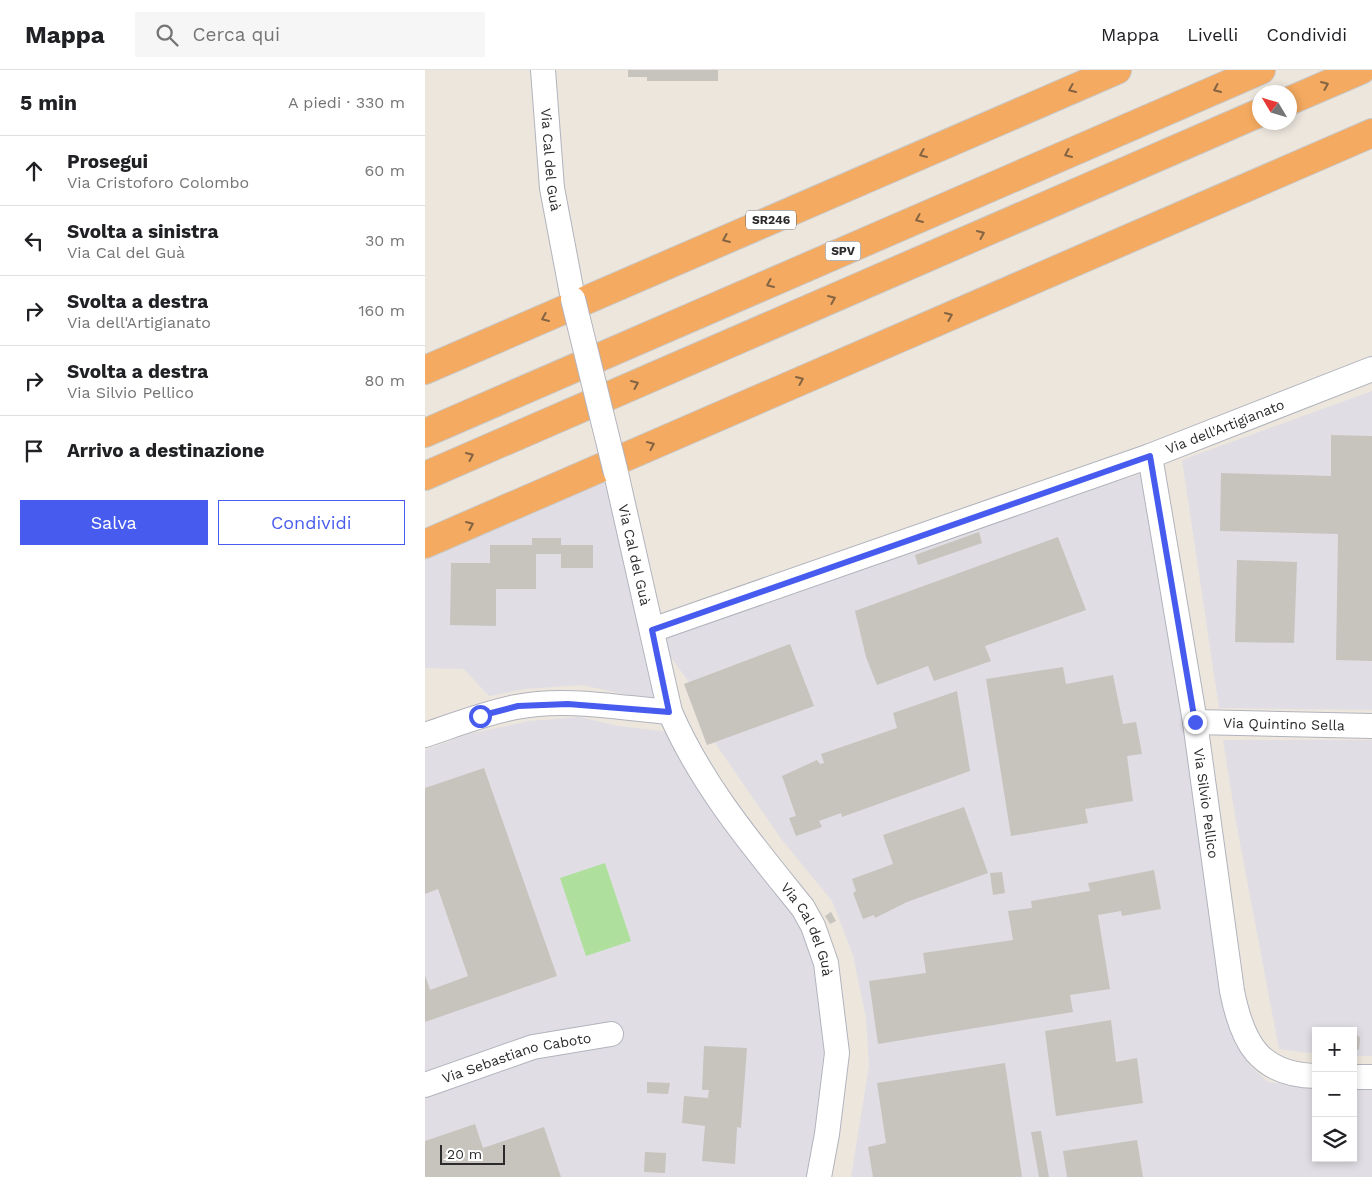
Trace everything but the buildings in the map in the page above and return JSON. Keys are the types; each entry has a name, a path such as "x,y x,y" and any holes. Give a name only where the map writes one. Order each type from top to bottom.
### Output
{"highway":[{"name":"SR246","path":"425,370 1117,70"},
{"name":"SPV","path":"425,433 1261,70"},
{"path":"1297,98 1361,70"},
{"path":"425,476 1252,117"},
{"path":"425,544 1372,133"}],"street":[{"name":"Via Cal del Guà","path":"543,70 552,188 573,299 616,473 669,712 681,739 713,792 803,908 813,926 826,963 837,1053 827,1134 819,1177"},
{"name":"Via dell'Artigianato","path":"652,630 1150,456 1372,369"},
{"name":"Via Silvio Pellico","path":"1150,456 1195,722 1232,991 1238,1021 1249,1044 1268,1064 1285,1073 1312,1076"},
{"path":"425,735 480,716 518,706 568,704 669,712"},
{"name":"Via Quintino Sella","path":"1195,722 1372,726"},
{"name":"Via Sebastiano Caboto","path":"425,1085 533,1047 611,1034"},
{"path":"1357,1077 1372,1077"}],"shaded area":[{"path":"1372,391 1372,710 1219,708 1182,460"},
{"path":"608,463 648,626 1151,471 1203,827 1249,1065 1268,1082 1312,1087 1312,1162 1357,1162 1357,1088 1372,1088 1372,1177 851,1177 869,1066 866,1018 853,955 832,901 782,840 715,743 707,745 684,684 689,682 649,628 660,698 624,694 582,685 525,689 489,696 464,669 425,668 425,550"},
{"path":"580,717 618,726 670,732 804,918 834,1021 818,1177 425,1177 425,750 468,734 530,721"},
{"path":"1223,740 1372,740 1372,1056 1357,1056 1357,1027 1312,1027 1312,1053 1279,1049 1236,822"}],"green space":[{"path":"605,863 631,941 586,956 560,878"}],"route":[{"path":"480,716 518,706 568,704 669,712 652,630 1150,456 1195,722"}]}
